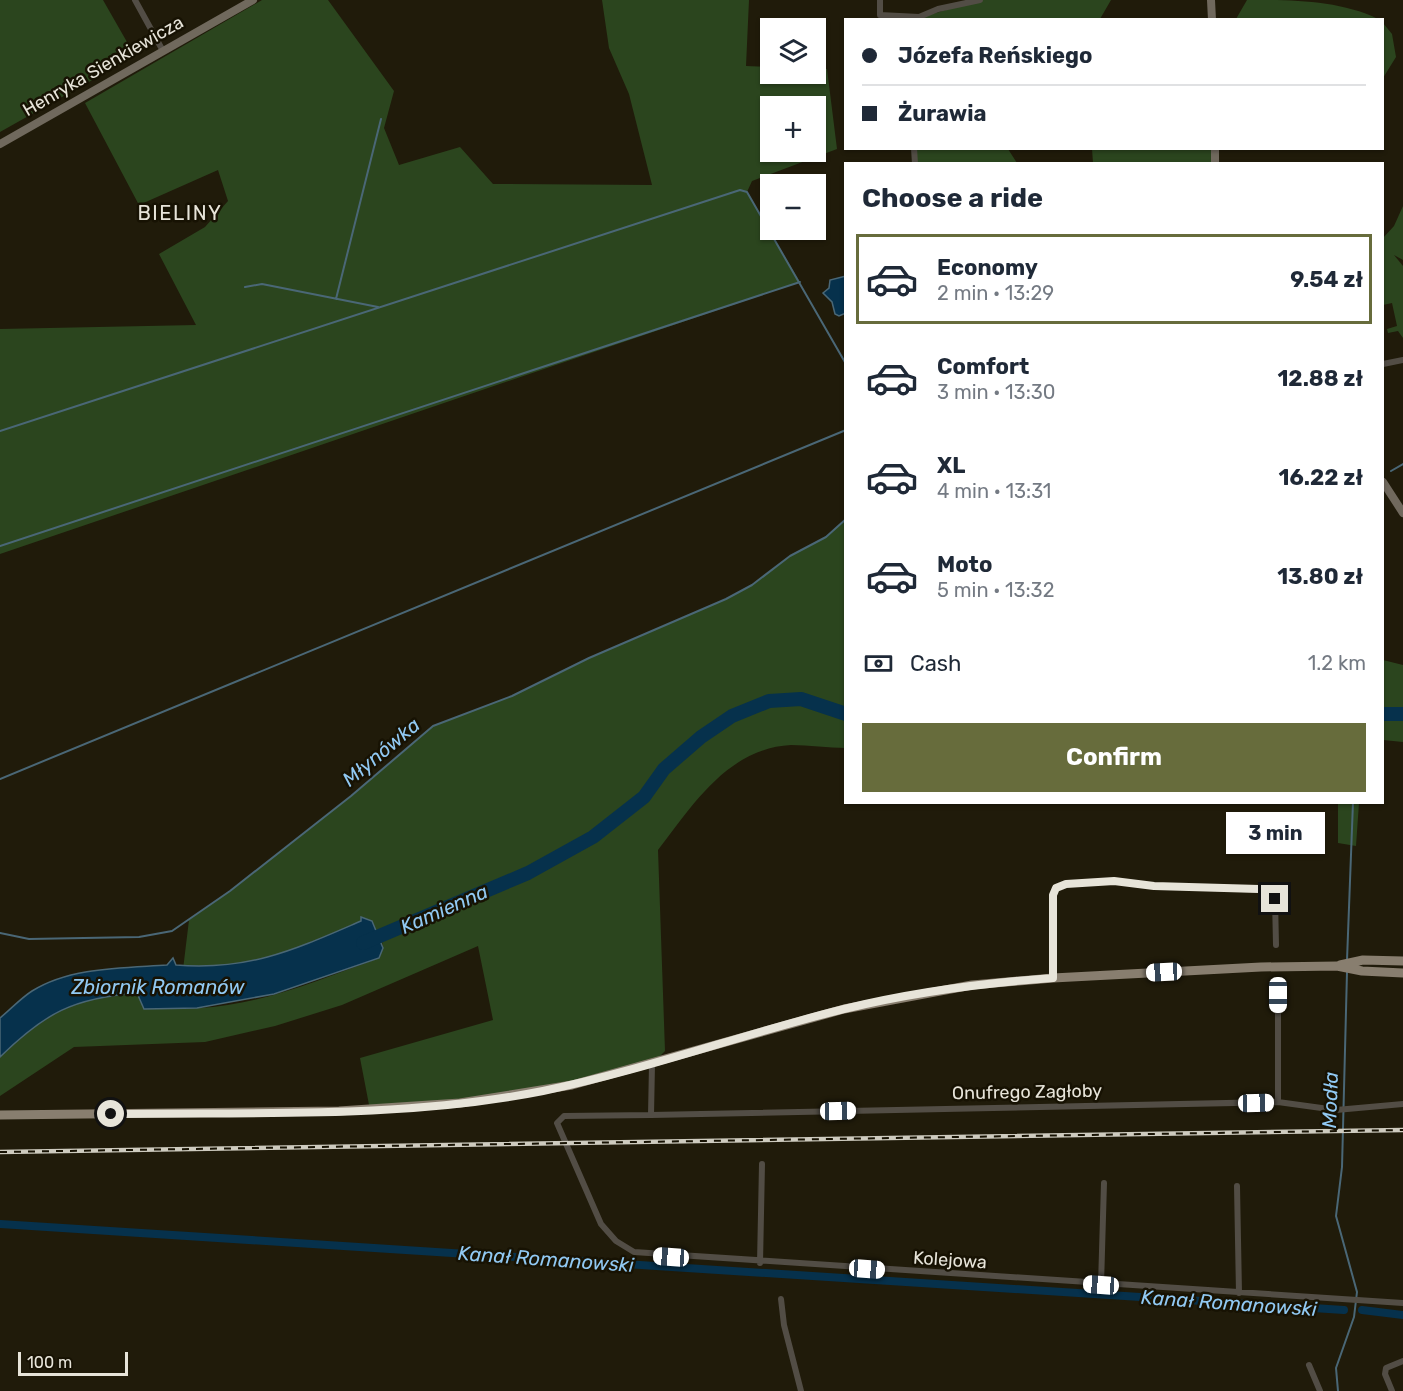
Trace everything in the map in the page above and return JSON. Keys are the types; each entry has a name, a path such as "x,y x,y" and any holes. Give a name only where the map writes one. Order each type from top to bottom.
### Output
{"main road":[{"name":"Henryka Sienkiewicza","path":"0,144 253,0"},
{"path":"1211,0 1212,18"},
{"path":"1386,492 1403,513"},
{"path":"1337,966 1363,960 1403,961"},
{"path":"0,1115 402,1108 540,1091 652,1064 883,1000 972,985 1248,967 1337,966 1362,971 1403,973"}],"street":[{"path":"135,0 163,51"},
{"path":"880,0 880,15 912,18 980,0"},
{"path":"1384,364 1403,360"},
{"path":"1053,978 1053,895 1056,888 1066,884 1114,881 1154,886 1269,890 1275,899 1276,945"},
{"path":"1278,995 1278,1102"},
{"path":"651,1115 652,1064"},
{"name":"Onufrego Zagłoby","path":"559,1120 564,1116 580,1115 1278,1102 1352,1110 1403,1104"},
{"name":"Kolejowa","path":"559,1120 558,1126 601,1224 616,1242 634,1252 760,1263 1403,1303"},
{"path":"760,1263 762,1164"},
{"path":"1101,1285 1104,1183"},
{"path":"1237,1186 1239,1293"},
{"path":"781,1299 784,1325 801,1391"},
{"path":"1392,1391 1385,1374 1386,1368 1403,1361"},
{"path":"1309,1365 1320,1391"}],"green space":[{"path":"0,0 103,0 135,56 0,132"},
{"path":"262,0 328,0 394,91 384,128 399,165 460,147 493,184 652,185 629,94 609,48 602,0 749,0 746,66 760,67 760,84 826,84 827,69 837,149 826,153 826,96 760,96 760,162 802,162 771,174 760,174 760,178 752,181 747,192 760,214 760,240 775,240 800,282 0,554 0,329 196,325 159,254 205,227 228,201 218,170 139,205 85,103"},
{"path":"980,0 1111,0 1101,18 919,18"},
{"path":"1247,0 1314,2 1347,8 1376,18 1237,18"},
{"path":"1384,24 1392,34 1396,57 1384,76"},
{"path":"914,150 1009,150 1016,162 915,162"},
{"path":"1092,150 1215,150 1215,162 1093,162"},
{"path":"1403,206 1403,260 1394,255 1403,266 1403,338 1398,331 1388,333 1387,329 1397,326 1392,303 1384,305 1384,237 1394,226"},
{"path":"844,521 844,748 791,745 748,756 730,768 698,798 658,850 665,1051 652,1064 572,1085 370,1110 360,1058 493,1020 478,946 342,1005 275,1026 205,1042 74,1047 0,1096 0,1057 29,1031 79,1002 117,993 137,993 191,1008 222,1006 291,990 379,958 383,948 381,935 297,972 181,986 189,920 230,891 351,796 433,726 512,696 589,658 726,599 752,585 790,556 826,537"},
{"path":"1384,660 1403,665 1403,742 1384,740"},
{"path":"1338,804 1359,804 1356,846 1338,843"}],"water":[{"path":"844,276 844,314 839,316 835,314 832,302 823,293 829,288 830,280"},
{"name":"Zbiornik Romanów","path":"361,917 372,921 383,948 379,958 274,994 197,1008 144,1009 137,993 95,999 61,1010 46,1019 31,1029 0,1057 0,1018 28,994 47,983 97,970 167,965 173,958 176,965 227,965 250,961 315,941 361,921"}],"waterway":[{"path":"336,299 381,119"},
{"path":"0,431 740,190 747,192 844,361"},
{"path":"0,546 800,282"},
{"path":"245,287 262,284 378,307"},
{"path":"0,779 844,431"},
{"name":"Młynówka","path":"1391,471 1403,464"},
{"name":"Młynówka","path":"0,933 29,939 139,937 172,931 230,891 351,796 433,726 512,696 589,658 726,599 752,585 790,556 826,537 844,521"},
{"name":"Kamienna","path":"363,943 528,873 593,837 644,797 664,769 701,737 732,716 769,701 801,699 844,713"},
{"name":"Kamienna","path":"1384,714 1403,714"},
{"name":"Modła","path":"1347,960 1353,804"},
{"name":"Modła","path":"1338,1391 1336,1368 1354,1317 1357,1292 1336,1216 1342,1167 1347,972"},
{"name":"Kanał Romanowski","path":"0,1224 1344,1310"},
{"name":"Kanał Romanowski","path":"1362,1310 1403,1315"}],"railway":[{"path":"0,1152 1403,1130"}],"district":[{"name":"BIELINY","path":"180,213"}],"route":[{"path":"111,1114 339,1111 402,1108 508,1097 610,1076 797,1022 883,1000 972,985 1053,978 1052,901 1056,888 1061,885 1114,881 1154,886 1259,889 1269,890 1275,899"}]}
